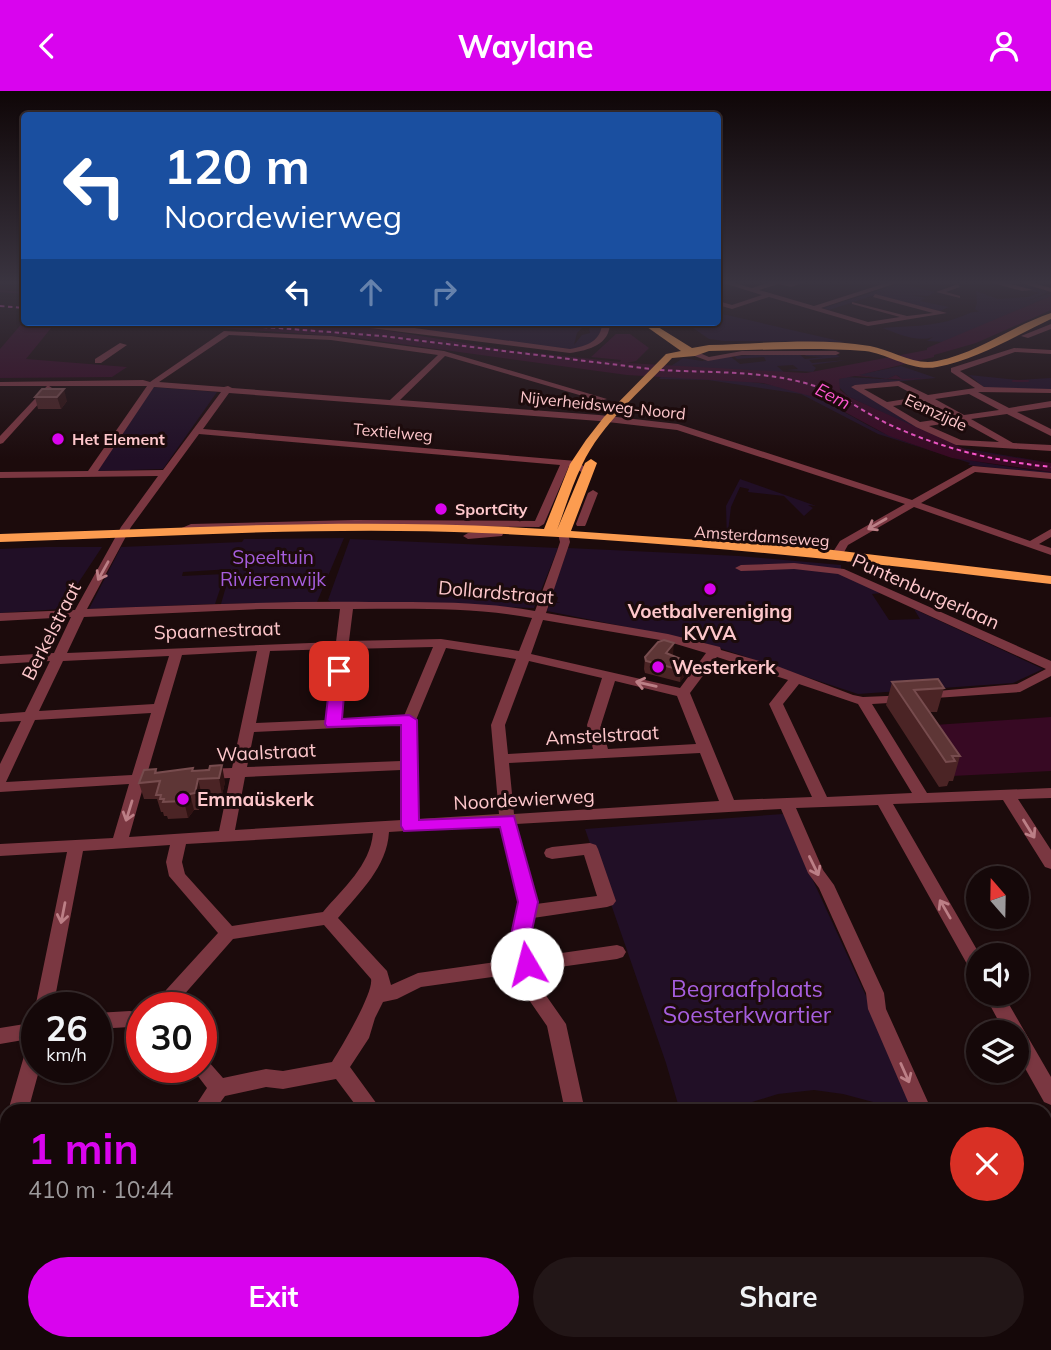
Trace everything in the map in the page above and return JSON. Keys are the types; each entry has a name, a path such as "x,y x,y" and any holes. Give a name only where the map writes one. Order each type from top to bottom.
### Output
{"main road":[{"path":"675,341 692,351"},
{"path":"677,341 692,351"},
{"path":"554,535 576,466 664,365 692,351 818,348 863,351 893,357 927,369 952,366 1010,341"},
{"path":"554,535 578,494 576,466"},
{"name":"Amsterdamseweg","path":"0,539 334,527 511,527 554,535 852,561 1051,582"},
{"name":"Amsterdamseweg","path":"0,539 123,533 308,531 534,540 554,535 837,555 1051,582"}],"street":[{"path":"91,474 154,383 213,341"},
{"path":"352,341 444,353 603,399"},
{"path":"493,341 568,351 588,347 598,341"},
{"path":"98,361 123,345"},
{"path":"1049,431 1007,411 977,391 954,370 1016,349 1051,352"},
{"path":"692,351 708,359 742,353 836,353"},
{"path":"393,402 444,353"},
{"name":"Eemzijde","path":"928,399 897,382 855,387 919,425 959,443 1051,448"},
{"name":"Nijverheidsweg-Noord","path":"0,384 176,384 614,420 697,431 1051,552"},
{"path":"0,442 51,384"},
{"name":"Berkelstraat","path":"0,779 83,608 123,533 228,388"},
{"path":"886,405 977,391 1051,391"},
{"path":"928,399 1013,446"},
{"path":"919,425 1051,404"},
{"name":"Textielweg","path":"195,431 576,466"},
{"path":"852,561 837,555 844,543 973,469 980,467 1051,475"},
{"path":"0,475 165,473"},
{"path":"578,494 593,494 581,524"},
{"name":"Amsterdamseweg","path":"468,536 483,533 512,534 511,527"},
{"path":"1032,544 1051,532"},
{"path":"554,535 544,598 498,725 507,821 528,902 521,935 536,997 556,1024 573,1104"},
{"name":"Puntenburgerlaan","path":"741,568 794,566 840,571 1051,668"},
{"path":"333,724 347,605"},
{"name":"Dollardstraat","path":"0,617 83,608 347,605 477,607 539,613 715,650 863,701"},
{"path":"410,826 409,720 442,643"},
{"name":"Spaarnestraat","path":"0,660 264,647 442,643 525,656 683,693"},
{"path":"226,837 264,647"},
{"path":"715,650 683,693 729,807"},
{"path":"119,843 177,651"},
{"path":"923,798 863,701 1020,688 1051,668"},
{"path":"602,754 594,725 610,675"},
{"path":"796,678 776,703 821,801"},
{"path":"0,718 159,709"},
{"path":"248,728 409,720"},
{"name":"Amstelstraat","path":"501,759 705,748"},
{"name":"Waalstraat","path":"0,787 239,772 408,765"},
{"name":"Noordewierweg","path":"0,851 821,801 1051,793"},
{"path":"1008,795 1051,863"},
{"path":"882,799 966,947"},
{"path":"786,803 875,993 877,1009 919,1104"},
{"path":"176,992 228,933 328,918 374,862 381,840 381,828"},
{"path":"179,840 174,862 177,876 228,933"},
{"path":"47,992 76,846"},
{"path":"528,912 607,901 590,849 552,853"},
{"path":"207,1104 219,1087 266,1078 283,1080 328,1073 339,1068 362,1032 365,1018 382,986 380,976 328,918"},
{"path":"379,995 390,994 418,980 617,952"},
{"path":"0,1036 21,1033"},
{"path":"1029,1057 1051,1096"},
{"path":"339,1068 367,1104"},
{"path":"20,1104 26,1083"},
{"path":"215,1083 219,1087"}],"green space":[{"path":"499,341 575,341 574,345 577,341 596,341 576,350"},
{"path":"722,341 844,342 724,341"},
{"path":"798,353 805,359 823,357 806,356 802,353 835,354 840,357 809,360 812,363 847,360 812,365 816,368 813,372 786,370 798,369 793,365 777,366 785,373 671,366 683,358 702,361 730,356 740,364 766,361 764,357 737,359 734,356"},
{"path":"901,366 936,378 851,386 962,448 1051,463 993,456 959,448 849,397 839,387 839,379 846,377 900,380 896,375 887,379 857,375"},
{"path":"969,375 1018,380 1051,378 1051,390 986,389"},
{"path":"661,377 745,381 795,390 912,444 971,460 1051,474 968,465 970,463 878,434 801,394 708,380 659,379"},
{"path":"152,387 217,392 163,469 97,471"},
{"path":"740,479 816,506 808,505 813,508 804,516 784,496 748,492 749,489 740,487 731,507 727,540 726,506"},
{"name":"Speeltuin Rivierenwijk","path":"344,538 317,602 221,604 231,569 183,572 182,576 225,574 215,604 89,609 121,547 242,542 244,539"},
{"path":"350,539 558,548 534,608 331,602 328,600"},
{"path":"102,547 61,609 0,613 0,549"},
{"path":"568,548 739,556 841,565 841,571 790,568 839,573 883,593 872,594 889,620 920,619 914,609 1043,669 1013,683 858,694 701,642 547,611 550,602 560,603 557,602 558,597 551,596"},
{"name":"Begraafplaats Soesterkwartier","path":"783,814 916,1104 881,1104 814,1090 778,1094 747,1104 678,1104 585,829"}],"water":[{"path":"7,341 41,341 26,359 127,367 112,377 0,378 0,349"},
{"name":"Eem","path":"377,341 450,341 620,362 621,360 591,357 609,341 639,341 649,348 636,361 627,363 806,373 927,350 944,341 981,341 934,357 859,375 879,378 855,376 839,379 840,390 849,397 969,451 1051,463 1051,472 952,458 889,436 821,399 763,383 627,375"},
{"path":"896,375 902,379 928,378 907,380 888,379"},
{"path":"1051,717 1051,771 952,776 920,726"}],"building":[{"path":"42,389 64,389 57,397 35,397"},
{"path":"664,640 674,643 666,653 688,662 681,670 646,661 645,657 658,642"},
{"path":"938,679 944,688 914,690 960,756 952,756 955,761 946,762 892,682"},
{"path":"222,765 219,778 198,779 195,793 190,794 184,801 163,802 161,795 156,795 160,781 139,783 144,770 156,769 155,773 193,768 192,771 209,770 210,766"}],"waterway":[{"path":"1013,381 1028,381"}],"ferry route":[{"path":"421,341 651,369"},
{"path":"660,370 738,373 796,381 833,393 886,423 926,440 987,457 1051,467"}],"place":[{"name":"Het Element","path":"58,439"},
{"name":"SportCity","path":"441,509"},
{"name":"Voetbalvereniging KVVA","path":"710,589"},
{"name":"Westerkerk","path":"658,667"},
{"name":"Emmaüskerk","path":"183,799"}],"route":[{"path":"339,671 333,724 409,720 410,826 507,821 528,902 521,935 527,964"}]}
